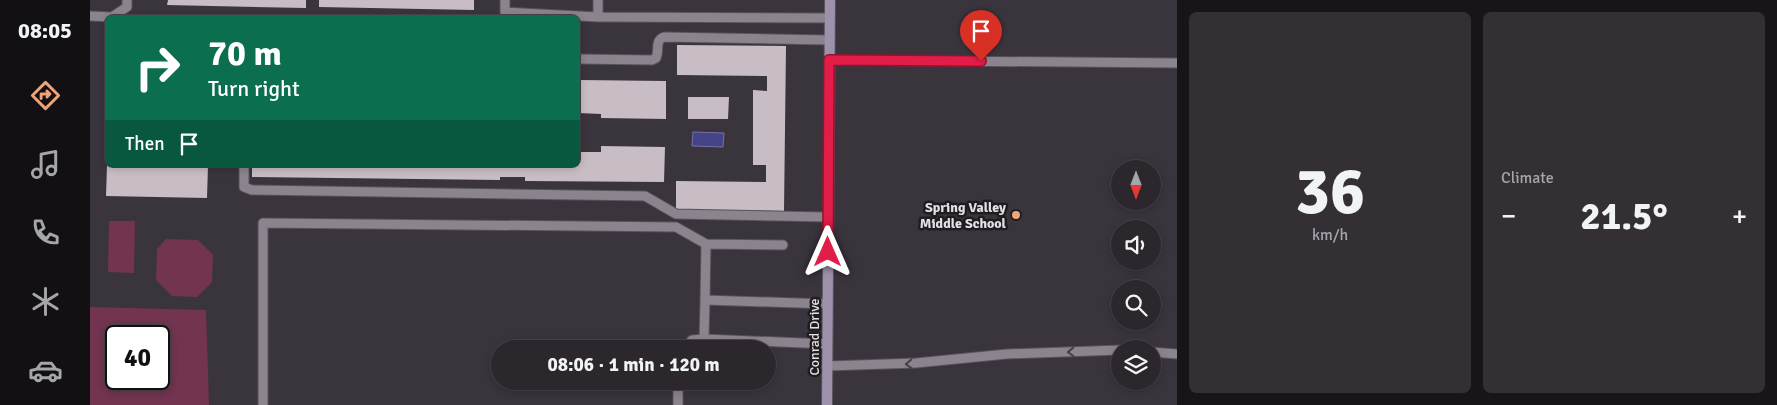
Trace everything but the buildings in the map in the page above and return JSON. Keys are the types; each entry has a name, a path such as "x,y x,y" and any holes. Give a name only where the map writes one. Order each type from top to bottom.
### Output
{"street":[{"name":"Conrad Drive","path":"827,405 830,0"}],"lane":[{"path":"115,15 127,7 127,0"},
{"path":"505,0 505,12 561,15"},
{"path":"598,0 598,17"},
{"path":"90,16 105,17"},
{"path":"580,16 830,18"},
{"path":"580,59 652,60 658,55 658,42 664,38 829,40"},
{"path":"829,60 1177,63"},
{"path":"244,167 244,187 252,190 645,196 676,214 828,217"},
{"path":"263,405 263,223 676,228 706,244 783,246"},
{"path":"704,339 706,244"},
{"path":"705,300 828,304"},
{"path":"692,340 827,344"},
{"path":"827,366 916,363 1007,354 1111,350"},
{"path":"1161,353 1177,354"},
{"path":"678,390 678,405"}],"shaded area":[{"path":"693,132 724,133 723,147 692,146"},
{"path":"109,221 135,221 134,273 108,272"},
{"path":"166,239 198,240 213,255 212,282 197,297 172,296 156,280 157,249"},
{"path":"90,307 206,310 209,405 90,405"}],"place":[{"name":"Spring Valley Middle School","path":"1016,215"}],"route":[{"path":"828,252 829,60 981,61"}]}
